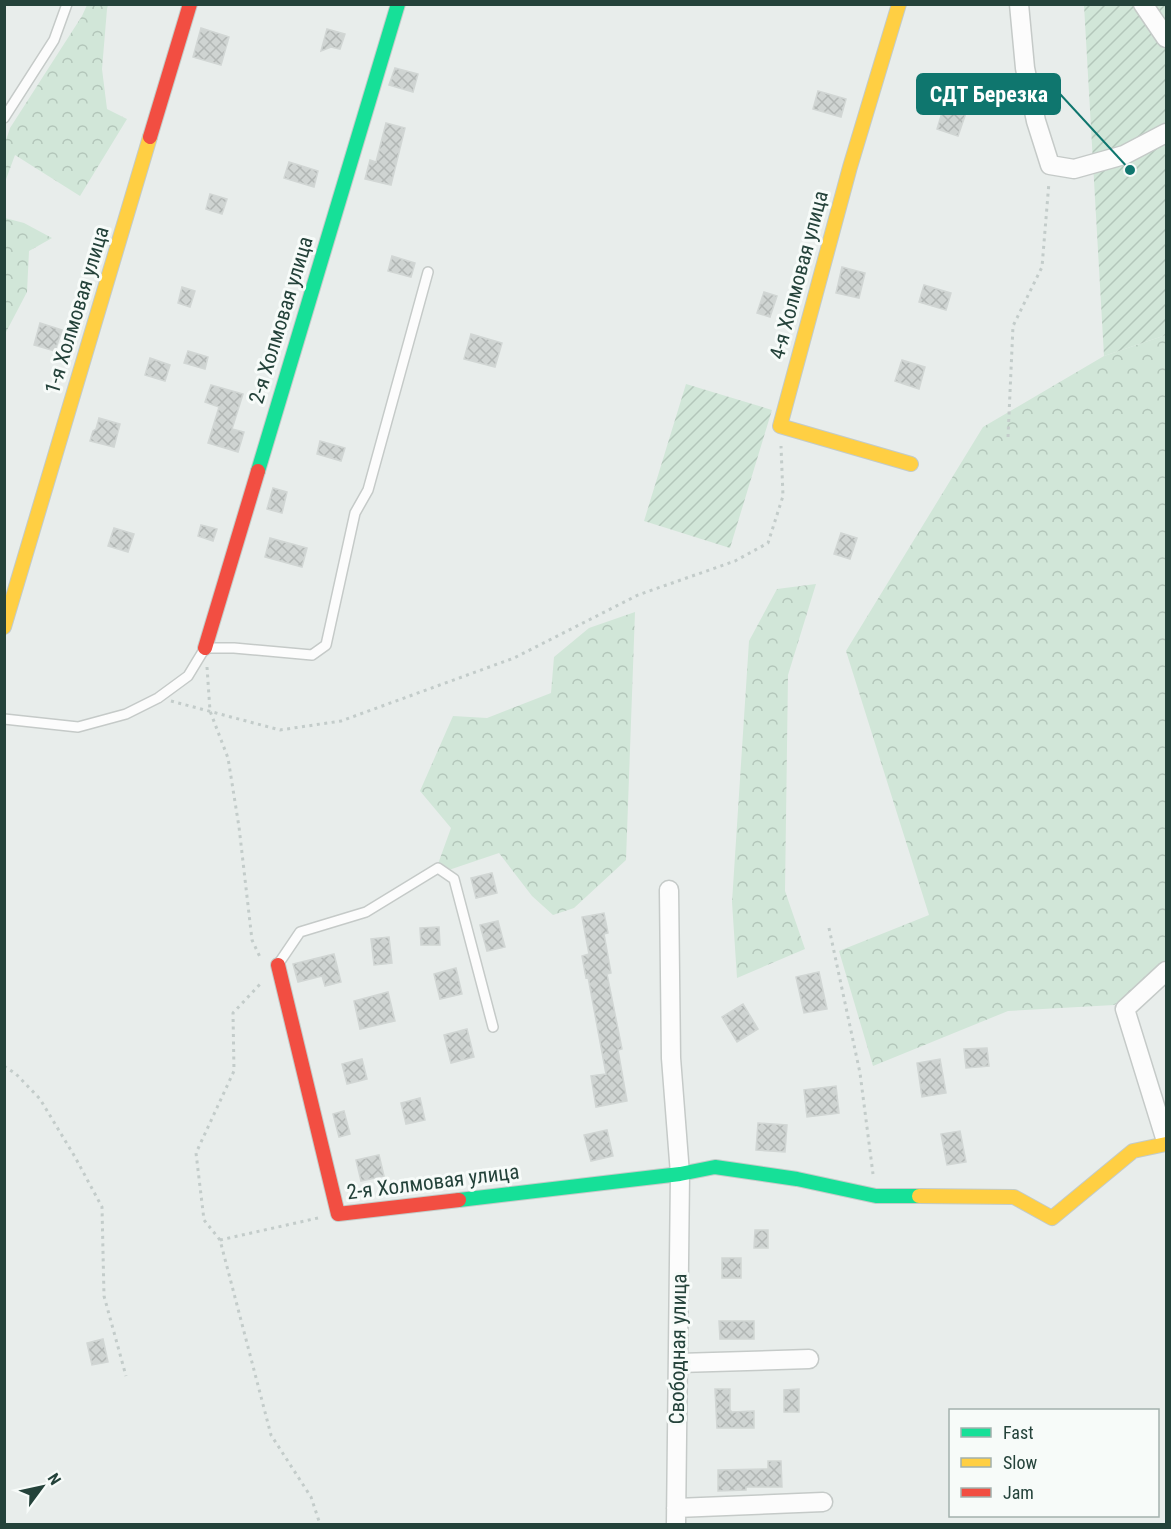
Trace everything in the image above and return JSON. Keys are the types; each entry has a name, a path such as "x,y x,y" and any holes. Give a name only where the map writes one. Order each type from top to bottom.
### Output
{"street":[{"name":"1-я Холмовая улица","path":"4,627 190,4"},
{"name":"2-я Холмовая улица","path":"205,648 398,4"},
{"name":"4-я Холмовая улица","path":"780,426 850,167 899,4"},
{"path":"1019,4 1025,68 1036,121 1050,165 1074,169 1124,156 1167,134"},
{"path":"1143,4 1167,38"},
{"path":"780,426 911,464"},
{"name":"Свободная улица","path":"669,890 671,1058 680,1174 676,1516"},
{"name":"2-я Холмовая улица","path":"278,965 338,1214 680,1174 715,1167 797,1179 876,1196 1014,1197 1052,1218 1133,1151 1167,1142"},
{"path":"1167,971 1125,1009 1167,1142"},
{"path":"679,1363 809,1359"},
{"path":"676,1516 823,1502"}],"lane":[{"path":"4,118 54,40 67,4"},
{"path":"4,719 78,727 126,714 158,698 188,676 205,648 234,648 312,655 326,645 355,513 368,490 428,272"},
{"path":"278,965 300,932 366,912 438,868 454,879 493,1027"}],"path":[{"path":"1008,436 1013,326 1042,267 1050,165"},
{"path":"158,698 280,730 341,721 514,658 638,595 735,561 768,543 783,496 780,426"},
{"path":"205,648 210,711 228,758 239,827 252,940 260,957"},
{"path":"829,928 860,1073 876,1196"},
{"path":"278,965 233,1013 234,1071 196,1153 204,1220 220,1240 272,1435 311,1497 320,1524"},
{"path":"4,1066 16,1074 40,1099 102,1207 104,1296 126,1376"},
{"path":"220,1240 338,1214"}],"green space":[{"path":"87,5 108,5 102,69 107,109 127,119 80,196 15,155 5,182 5,143 10,128"},
{"path":"1084,5 1166,5 1166,335 1104,356"},
{"path":"5,218 24,223 52,238 29,251 27,292 5,334"},
{"path":"1166,335 1166,963 1114,1005 1008,1011 873,1066 839,951 929,915 846,651 983,427 1104,356"},
{"path":"686,384 772,410 730,548 644,521"},
{"path":"816,584 788,675 785,891 805,949 737,978 732,902 749,641 777,589"},
{"path":"635,612 626,860 574,908 553,915 532,896 499,853 434,875 451,828 420,791 453,716 487,718 551,693 554,657 589,628"}],"building":[{"path":"201,28 229,37 221,65 193,57"},
{"path":"327,29 345,34 340,49 331,47 321,51"},
{"path":"395,68 418,74 413,92 389,85"},
{"path":"818,91 846,99 841,117 813,109"},
{"path":"944,106 966,113 958,136 937,129"},
{"path":"386,123 405,128 391,185 365,179 370,160 376,162"},
{"path":"289,162 318,171 314,187 284,178"},
{"path":"210,194 227,199 222,214 206,209"},
{"path":"392,256 415,263 411,277 388,271"},
{"path":"842,267 865,273 859,298 836,293"},
{"path":"924,285 951,293 946,310 919,302"},
{"path":"182,287 195,291 190,307 178,303"},
{"path":"764,292 777,296 770,317 757,313"},
{"path":"40,323 62,330 55,351 34,345"},
{"path":"471,334 502,343 495,367 464,359"},
{"path":"188,351 208,357 205,369 184,363"},
{"path":"150,358 170,365 165,381 145,375"},
{"path":"902,360 925,367 919,389 895,381"},
{"path":"211,385 243,394 232,429 244,432 238,452 208,443 219,407 205,402"},
{"path":"99,418 120,424 114,447 90,441"},
{"path":"320,441 345,448 341,461 317,454"},
{"path":"273,488 287,492 282,513 267,509"},
{"path":"201,525 217,529 213,541 198,536"},
{"path":"114,528 134,534 128,552 108,546"},
{"path":"841,533 857,538 850,559 834,554"},
{"path":"270,538 307,548 302,567 265,557"},
{"path":"492,873 497,893 476,898 471,878"},
{"path":"604,913 608,933 604,934 611,973 607,974 622,1049 618,1050 627,1101 596,1107 591,1076 606,1074 582,956 589,954 582,917"},
{"path":"498,921 505,947 487,951 480,925"},
{"path":"439,927 440,945 421,945 420,928"},
{"path":"389,937 392,963 374,965 371,939"},
{"path":"334,954 341,982 325,986 322,976 298,982 293,964"},
{"path":"456,968 462,994 440,999 434,974"},
{"path":"819,972 827,1009 804,1013 796,977"},
{"path":"388,992 395,1021 360,1029 354,1001"},
{"path":"743,1004 758,1029 737,1042 722,1017"},
{"path":"467,1029 474,1057 451,1063 444,1035"},
{"path":"987,1048 989,1066 966,1068 964,1049"},
{"path":"362,1059 367,1079 347,1084 342,1064"},
{"path":"940,1059 946,1093 922,1097 917,1063"},
{"path":"836,1086 839,1113 807,1117 804,1090"},
{"path":"420,1098 425,1120 406,1124 401,1103"},
{"path":"344,1111 350,1134 339,1137 333,1114"},
{"path":"758,1123 787,1125 785,1152 756,1150"},
{"path":"607,1130 613,1156 591,1161 584,1135"},
{"path":"960,1131 966,1162 947,1165 941,1134"},
{"path":"379,1155 384,1176 361,1181 356,1160"},
{"path":"755,1230 768,1230 768,1248 754,1248"},
{"path":"722,1258 741,1258 741,1278 722,1278"},
{"path":"719,1321 754,1321 754,1339 720,1339"},
{"path":"103,1339 108,1362 92,1365 87,1343"},
{"path":"715,1389 730,1389 730,1410 732,1412 754,1411 754,1428 717,1428"},
{"path":"799,1389 799,1412 784,1412 784,1390"},
{"path":"768,1461 781,1461 782,1487 746,1487 746,1490 718,1491 718,1470 768,1469"}],"traffic: fast":[{"path":"258,471 398,4"},
{"path":"459,1200 680,1174 715,1167 797,1179 876,1196 919,1196"}],"traffic: slow":[{"path":"899,4 850,167 780,426 911,464"},
{"path":"4,627 150,137"},
{"path":"919,1196 1014,1197 1052,1218 1133,1151 1166,1144"}],"traffic: jam":[{"path":"150,137 190,4"},
{"path":"205,648 258,471"},
{"path":"278,965 338,1214 459,1200"}],"place":[{"name":"СДТ Березка","path":"1130,170"}]}
